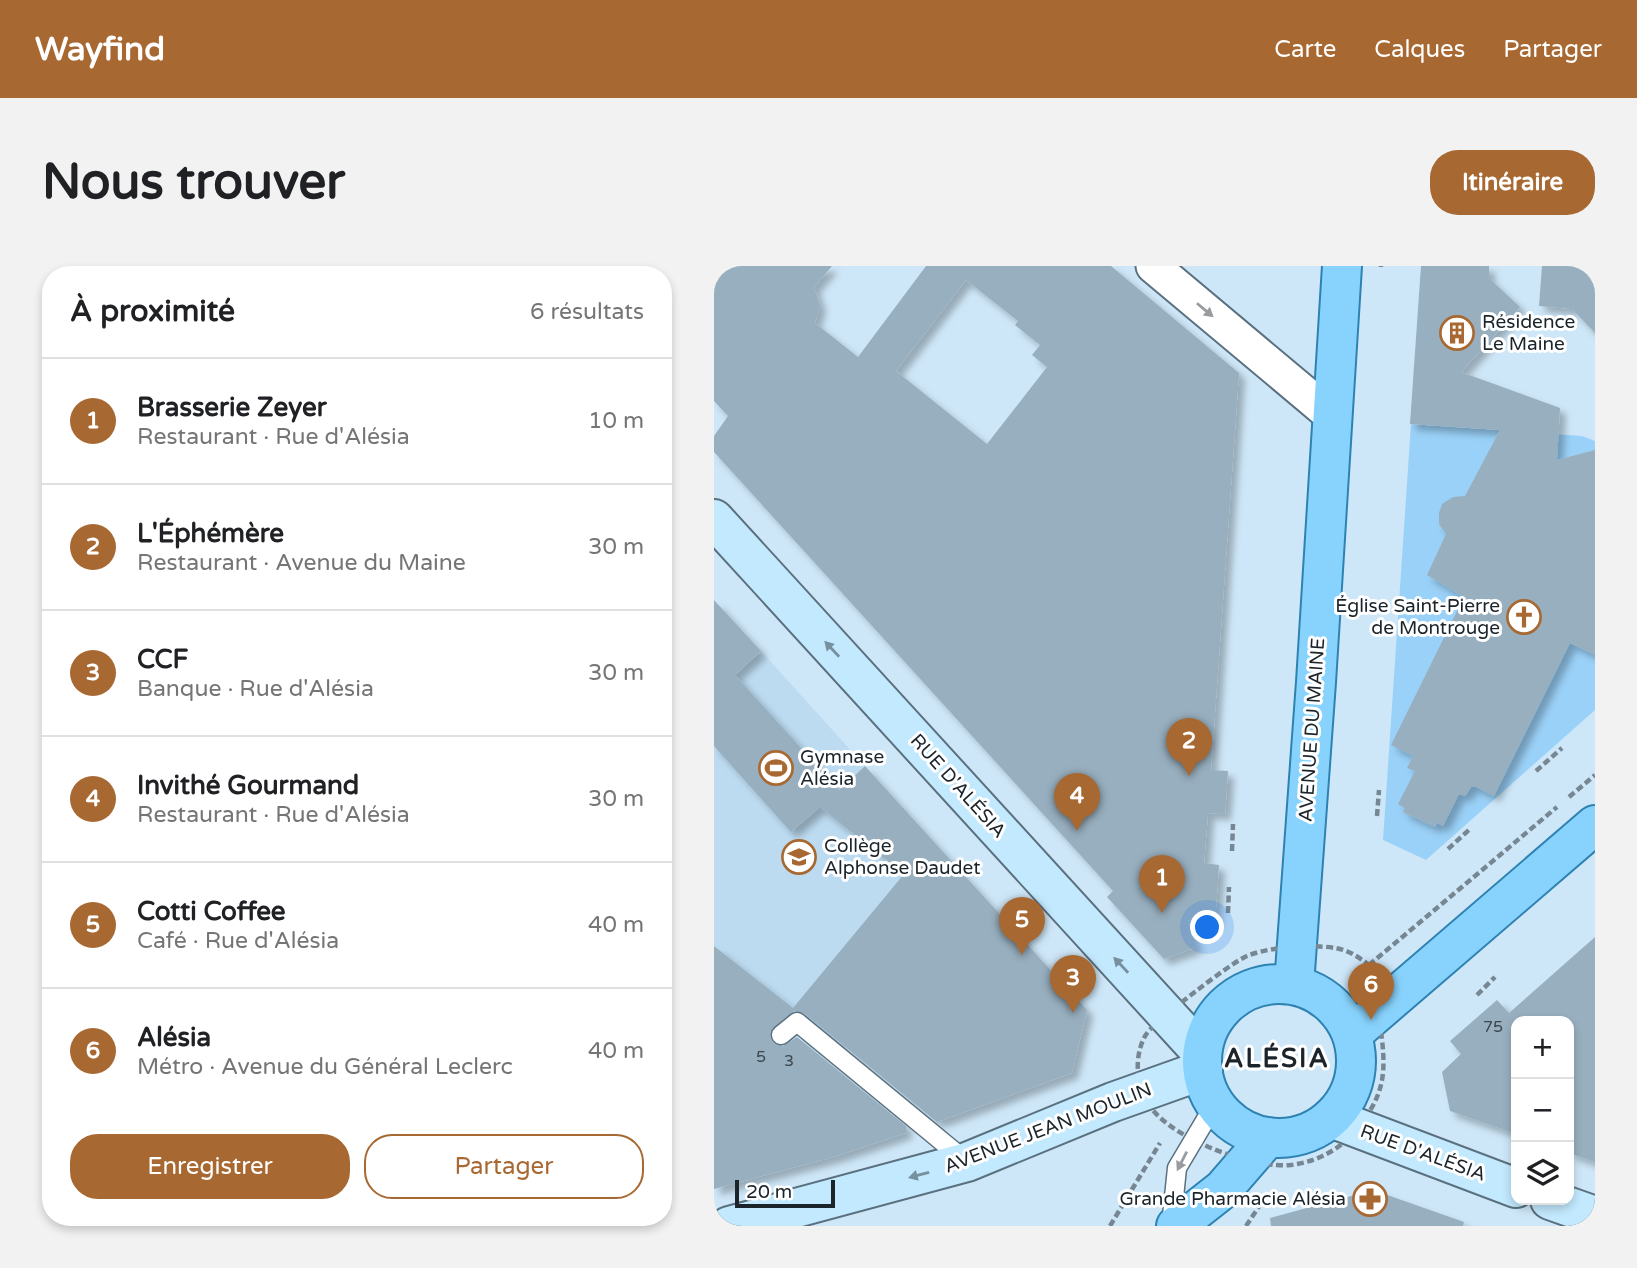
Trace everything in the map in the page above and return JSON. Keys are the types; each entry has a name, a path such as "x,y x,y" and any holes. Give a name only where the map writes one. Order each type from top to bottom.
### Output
{"main road":[{"name":"AVENUE DU MAINE","path":"1294,985 1342,266"},
{"name":"RUE D'ALÉSIA","path":"714,519 1207,1076"},
{"path":"1352,1034 1595,825"},
{"path":"1262,985 1294,985 1309,989 1335,1007 1352,1034 1357,1060 1352,1086 1340,1109 1336,1132 1290,1137 1268,1137 1252,1133 1231,1121 1207,1076 1205,1038 1212,1023 1233,999 1262,985"},
{"name":"AVENUE JEAN MOULIN","path":"729,1226 967,1162 1113,1102 1207,1076"},
{"name":"RUE D'ALÉSIA","path":"1336,1132 1511,1186"},
{"path":"1173,1226 1223,1189 1268,1137"},
{"path":"1564,1205 1595,1216"}],"street":[{"path":"1153,266 1332,416"}],"lane":[{"path":"781,1035 797,1022 967,1162"},
{"path":"1173,1226 1177,1168 1207,1076"}],"path":[{"path":"1536,771 1562,748"},
{"path":"1339,947 1369,965 1595,775"},
{"path":"1377,816 1379,790"},
{"path":"1232,850 1233,824"},
{"path":"1448,849 1470,830"},
{"path":"1228,914 1230,887"},
{"path":"1189,997 1247,956"},
{"path":"1477,995 1495,977"},
{"path":"1372,1109 1382,1081 1384,1060"},
{"path":"1110,1226 1152,1152 1173,1126"},
{"path":"1296,1164 1317,1159 1336,1132"}],"shaded area":[{"name":"Église Saint-Pierre de Montrouge","path":"1411,424 1582,436 1595,441 1595,710 1426,860 1383,840"},
{"name":"Collège Alphonse Daudet","path":"761,651 865,766 821,806 935,843 922,955 844,1049 714,946 714,695"}],"building":[{"path":"714,266 832,266 814,287 820,306 815,323 858,357 926,266 1111,266 1239,373 1211,770 1228,771 1225,814 1208,813 1204,863 1219,865 1215,922 1188,920 1197,947 1164,959 1107,897 1113,891 714,452 714,436 728,416 714,401","holes":["966,280 1018,321 1015,325 1040,345 1032,355 1047,367 987,444 896,371"]},
{"name":"Église Saint-Pierre de Montrouge","path":"1421,266 1489,266 1489,278 1520,307 1461,372 1560,408 1557,460 1595,450 1595,655 1570,643 1494,796 1471,787 1465,796 1459,794 1443,826 1437,823 1435,827 1403,812 1405,808 1398,804 1415,771 1407,768 1413,756 1391,745 1464,597 1427,575 1446,534 1439,524 1442,504 1453,497 1465,496 1500,430 1410,424"},
{"path":"1542,266 1595,266 1595,333 1572,309 1539,306"},
{"path":"714,600 761,651 735,675 839,790 865,766 1087,1010 1072,1073 937,1122 804,1013 794,1011 771,1030 773,1043 783,1046 797,1037 906,1126 906,1133 837,1156 714,1189 714,946 793,1008 904,874 820,807 791,832 714,746"},
{"path":"1595,937 1595,1162 1574,1155 1574,1016 1511,1016 1511,1132 1450,1111 1442,1072 1461,1054 1450,1041 1497,1000 1509,1013"},
{"path":"1373,1190 1464,1222 1463,1226 1271,1226 1270,1218"}],"place":[{"name":"Résidence Le Maine","path":"1457,333"},
{"name":"Église Saint-Pierre de Montrouge","path":"1524,617"},
{"name":"Gymnase Alésia","path":"776,768"},
{"name":"L'Éphémère","path":"1189,776"},
{"name":"Invithé Gourmand","path":"1077,831"},
{"name":"Collège Alphonse Daudet","path":"799,857"},
{"name":"Brasserie Zeyer","path":"1162,913"},
{"name":"Cotti Coffee","path":"1022,955"},
{"name":"CCF","path":"1073,1013"},
{"name":"Alésia","path":"1371,1020"},
{"name":"Grande Pharmacie Alésia","path":"1370,1199"}],"district":[{"name":"ALÉSIA","path":"1277,1058"}]}
